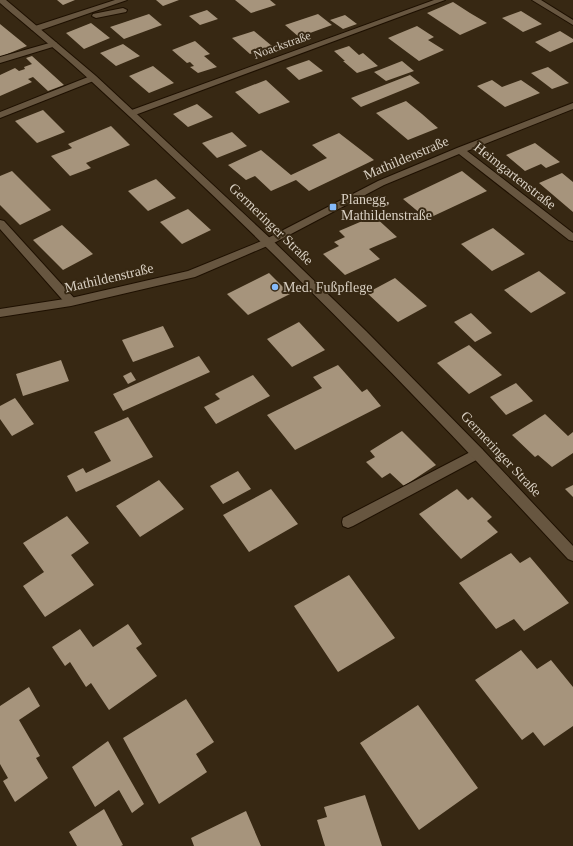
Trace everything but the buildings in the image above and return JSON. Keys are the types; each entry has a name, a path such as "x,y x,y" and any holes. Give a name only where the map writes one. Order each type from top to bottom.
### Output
{"street":[{"name":"Germeringer Straße","path":"1,0 132,113 268,242 362,334 478,453 573,555"},
{"path":"39,32 124,0"},
{"name":"Noackstraße","path":"132,113 440,0"},
{"path":"536,0 573,23"},
{"path":"39,32 122,10"},
{"path":"0,60 53,44"},
{"path":"0,115 93,78"},
{"name":"Mathildenstraße","path":"0,313 71,302 192,274 268,242 381,183 460,150 573,106"},
{"name":"Heimgartenstraße","path":"460,150 573,238"},
{"path":"0,223 71,302"},
{"path":"348,522 478,453"}],"place":[{"name":"Planegg, Mathildenstraße","path":"333,207"},
{"name":"Med. Fußpflege","path":"275,287"}]}
